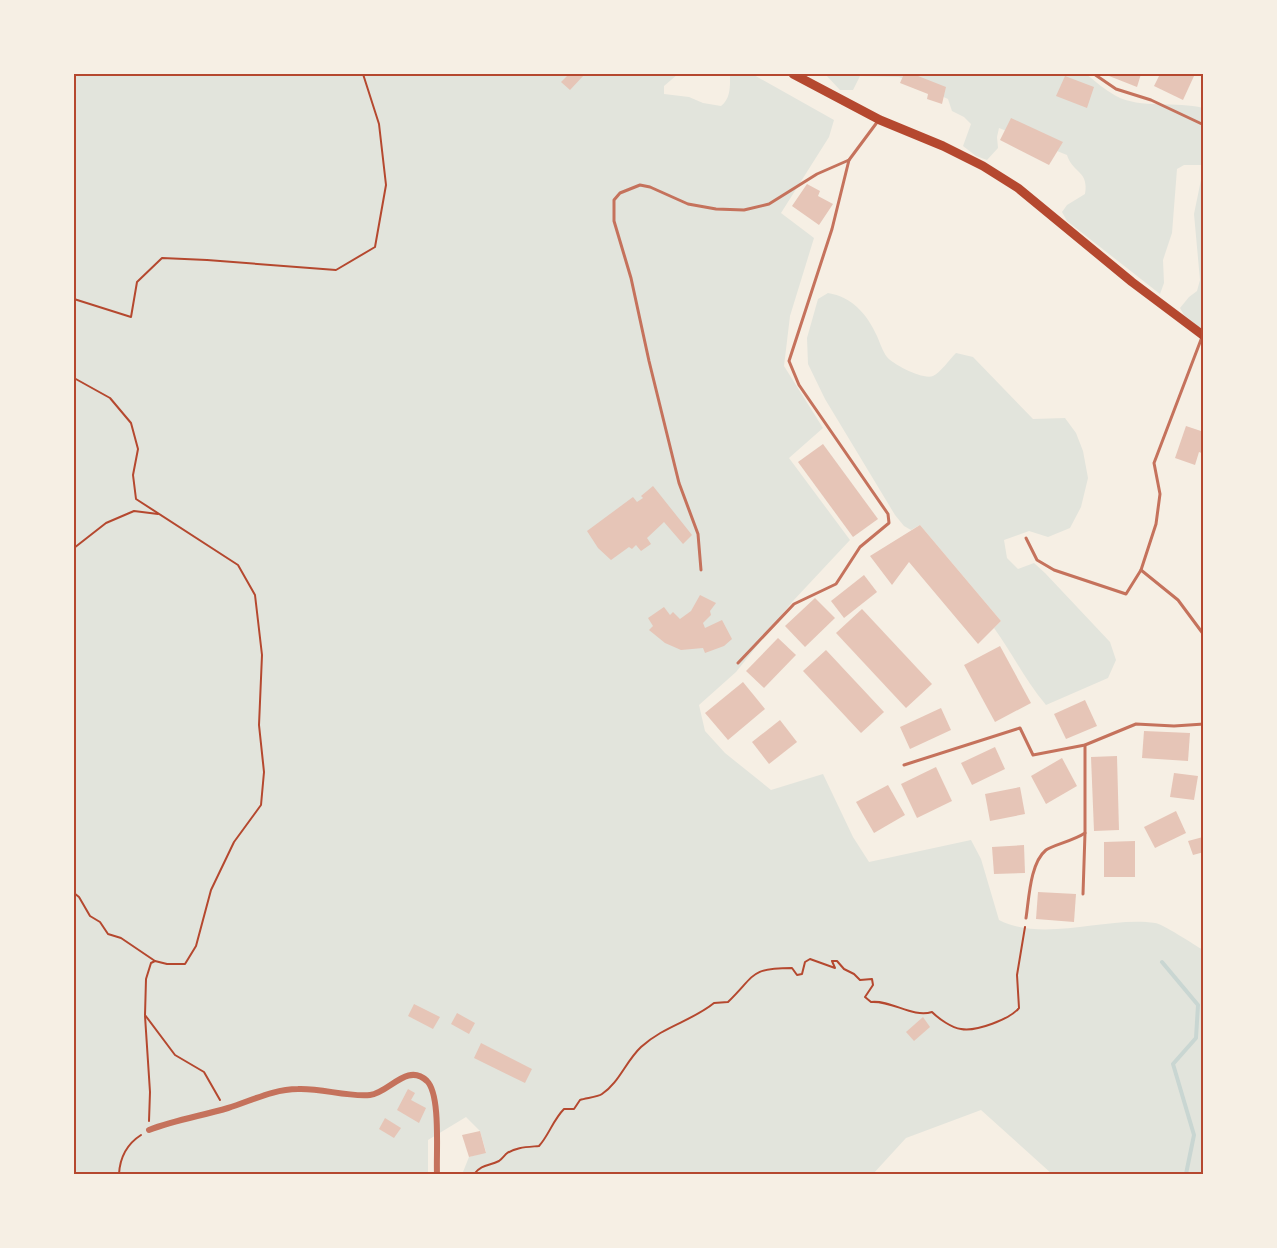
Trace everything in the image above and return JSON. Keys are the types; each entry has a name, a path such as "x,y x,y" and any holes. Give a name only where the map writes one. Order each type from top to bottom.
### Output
{"main road":[{"path":"793,74 880,120 973,161 1018,188 1132,282 1203,336"}],"street":[{"path":"149,1130 178,1119 226,1109 285,1090 311,1089 371,1095 381,1092 400,1078 409,1075 418,1076 426,1080 431,1087 436,1105 437,1174"}],"lane":[{"path":"1094,74 1116,89 1151,100 1203,125"},
{"path":"738,663 794,604 836,584 860,547 889,523 888,514 799,385 789,361 832,229 849,160 880,120"},
{"path":"700,570 698,534 679,483 631,278 614,221 614,200 620,194 640,185 650,186 688,204 716,209 744,210 769,204 817,174 849,160"},
{"path":"1026,538 1037,560 1054,570 1126,594 1141,570 1156,524 1160,494 1154,463 1203,336"},
{"path":"1141,570 1178,600 1203,635"},
{"path":"904,765 1020,728 1033,755 1085,744 1136,724 1174,726 1203,724"},
{"path":"1083,894 1085,744"},
{"path":"1026,918 1034,868 1046,850 1075,840 1085,833"}],"path":[{"path":"74,299 131,317 137,282 162,258 336,270 375,247 386,185 380,124 363,74"},
{"path":"74,378 110,398 131,423 138,448 133,475 136,499 238,565 255,595 262,655 259,725 264,772 261,805 234,842 211,890 196,946 185,964 166,964 155,961 121,938 108,934 100,922 90,916 79,897 74,893"},
{"path":"74,548 106,524 134,511 160,514"},
{"path":"474,1174 479,1168 502,1159 506,1154 522,1148 539,1146 546,1138 556,1117 564,1109 574,1109 580,1100 602,1095 612,1086 641,1047 660,1032 703,1012 714,1003 729,1002 760,970 792,968 798,975 802,974 805,962 810,959 835,968 832,961 837,961 860,980 872,979 873,985 865,997 871,1002 880,1001 923,1015 932,1012 939,1019 960,1029 991,1024 1003,1019 1019,1008 1017,975 1026,918"},
{"path":"118,1174 124,1151 130,1143 149,1130 146,979 151,963 155,961"},
{"path":"145,1015 175,1055 204,1072 226,1109"}],"shaded area":[{"path":"74,74 678,74 664,86 664,94 689,97 703,103 721,106 728,96 730,74 752,74 834,120 829,137 781,213 814,238 790,316 784,366 823,428 789,458 850,540 793,601 736,672 699,705 705,731 725,753 771,790 823,774 853,837 869,862 971,840 981,859 999,920 1036,929 1136,922 1155,923 1203,950 1203,1174 1052,1174 981,1110 906,1138 873,1174 460,1174 469,1157 486,1152 480,1131 466,1117 428,1140 428,1174 74,1174"},
{"path":"825,74 1086,74 1108,91 1126,100 1147,104 1203,108 1203,170 1201,165 1184,165 1177,169 1172,233 1163,260 1164,283 1160,294 1067,221 1062,212 1067,205 1085,194 1086,186 1083,176 1073,166 1067,155 999,128 998,148 987,160 976,156 963,146 971,124 964,117 952,111 948,99 899,77 860,76 853,90 840,90"},
{"path":"1203,170 1203,330 1184,315 1180,308 1197,291 1200,280 1194,214"},
{"path":"828,293 844,298 858,308 873,328 887,357 902,368 928,377 942,369 956,353 973,357 1033,419 1065,418 1076,433 1083,451 1088,478 1081,507 1070,528 1048,537 1029,531 1004,540 1007,558 1018,569 1034,563 1110,642 1116,660 1108,678 1046,705 994,628 1001,621 920,525 911,530 904,526 895,515 825,399 808,364 807,338 818,299"}],"building":[{"path":"569,74 585,74 570,90 561,82"},
{"path":"904,74 913,74 946,87 942,104 927,99 928,94 900,83"},
{"path":"1104,74 1141,74 1137,87"},
{"path":"1160,74 1194,76 1183,100 1154,86"},
{"path":"1065,76 1094,87 1087,108 1056,96"},
{"path":"1011,118 1063,142 1049,165 1000,140"},
{"path":"807,184 820,191 818,196 833,204 819,225 792,206"},
{"path":"1186,426 1204,432 1201,447 1204,447 1204,454 1199,452 1195,465 1175,458"},
{"path":"823,444 878,519 853,537 798,462"},
{"path":"653,486 692,535 683,544 664,522 647,538 651,544 641,551 636,545 632,549 629,547 611,560 598,548 587,531 633,497 637,502 643,498 641,496"},
{"path":"920,525 1001,621 978,644 909,562 892,585 870,556"},
{"path":"864,575 877,592 844,618 831,601"},
{"path":"700,595 716,603 710,611 711,615 703,623 705,628 722,620 732,639 724,646 705,653 703,648 681,650 665,643 649,630 653,626 648,618 664,607 670,615 673,612 680,619 691,611"},
{"path":"815,598 835,618 805,647 785,626"},
{"path":"862,609 932,684 906,708 836,633"},
{"path":"778,638 796,655 764,688 746,671"},
{"path":"1000,646 1031,703 995,722 964,665"},
{"path":"826,650 884,712 861,733 803,671"},
{"path":"743,682 765,709 728,740 705,713"},
{"path":"1085,700 1097,726 1066,739 1054,714"},
{"path":"941,708 951,730 910,749 900,727"},
{"path":"780,720 797,742 769,764 752,742"},
{"path":"1144,731 1190,733 1188,761 1142,758"},
{"path":"995,747 1005,769 972,785 961,763"},
{"path":"1117,756 1119,830 1094,831 1091,757"},
{"path":"1062,758 1077,786 1046,804 1031,776"},
{"path":"936,767 952,801 917,818 901,784"},
{"path":"1174,773 1198,776 1194,800 1170,797"},
{"path":"888,785 905,815 874,833 856,802"},
{"path":"1020,787 1025,814 990,821 985,794"},
{"path":"1176,811 1186,833 1155,848 1144,827"},
{"path":"1203,837 1204,852 1193,855 1188,841"},
{"path":"1135,841 1135,877 1104,877 1104,842"},
{"path":"1024,845 1025,873 994,874 992,847"},
{"path":"1038,892 1076,894 1074,922 1036,919"},
{"path":"414,1004 440,1017 433,1029 408,1016"},
{"path":"457,1013 475,1023 469,1034 451,1024"},
{"path":"923,1017 930,1027 914,1041 906,1032"},
{"path":"481,1043 532,1069 525,1083 474,1058"},
{"path":"408,1089 415,1093 411,1100 426,1108 419,1123 397,1110"},
{"path":"385,1118 401,1128 394,1138 379,1129"},
{"path":"480,1131 486,1153 469,1157 462,1135"}],"waterway":[{"path":"1162,962 1198,1005 1196,1038 1173,1064 1194,1135 1186,1174"}]}
